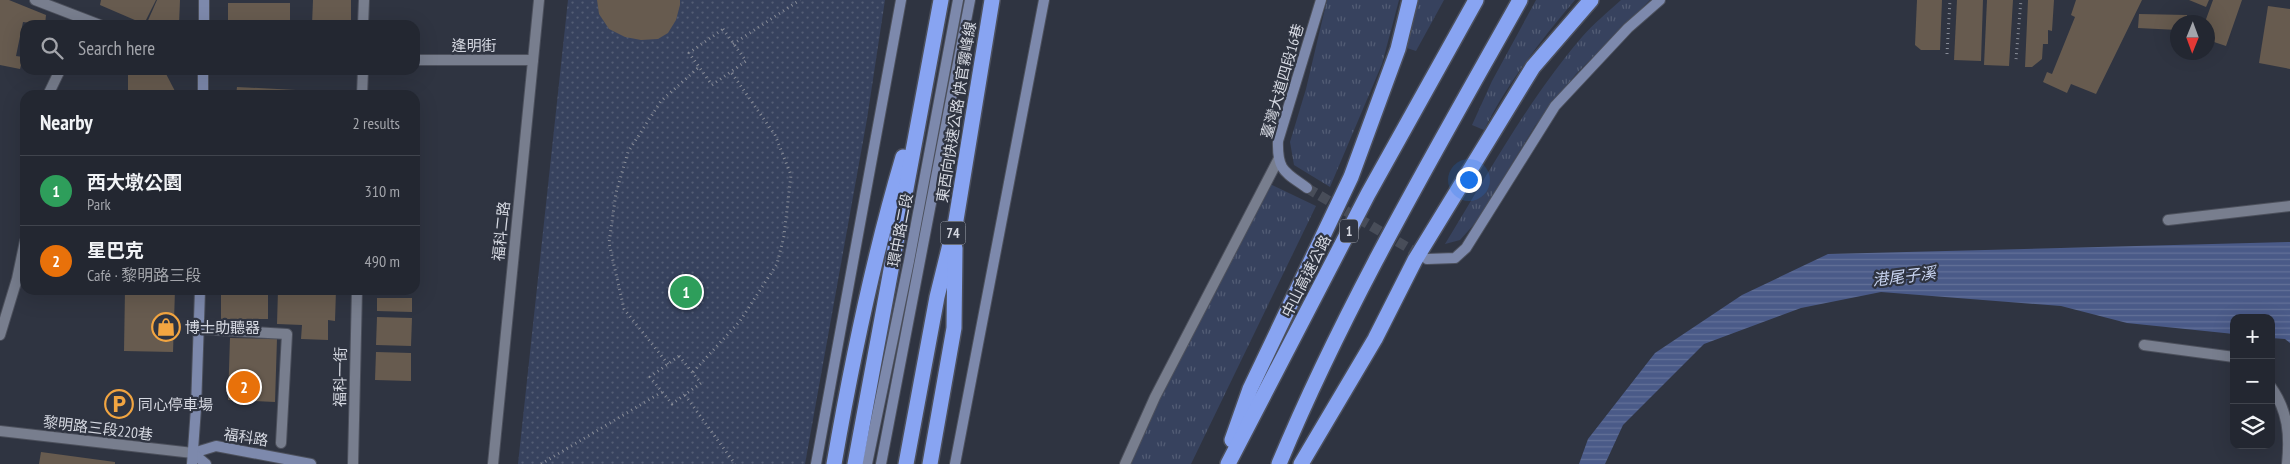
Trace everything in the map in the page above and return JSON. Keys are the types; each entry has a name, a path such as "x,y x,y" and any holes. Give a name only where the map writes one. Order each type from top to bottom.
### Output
{"highway":[{"path":"856,464 941,0"},
{"name":"東西向快速公路 快官霧峰線","path":"906,464 937,297 956,220 992,0"},
{"path":"1226,464 1250,389 1351,177 1398,49 1410,0"},
{"name":"中山高速公路","path":"1226,464 1368,194 1476,0"},
{"path":"1279,464 1334,342 1409,198 1520,0"},
{"path":"1300,464 1375,339 1415,260 1534,66 1590,3"},
{"path":"834,464 855,345 890,203 926,84"},
{"name":"74","path":"930,464 954,328 956,220"}],"street":[{"path":"35,0 79,20"},
{"path":"204,0 204,20"},
{"path":"363,20 364,0"},
{"name":"福科二路","path":"493,464 539,0"},
{"path":"816,464 901,0"},
{"name":"環中路二段","path":"867,464 911,251 958,0"},
{"name":"環中路二段","path":"881,464 970,0"},
{"path":"955,464 1044,0"},
{"name":"臺灣大道四段16巷","path":"1307,188 1285,172 1278,160 1278,141 1321,0"},
{"path":"1427,259 1455,258 1466,248 1555,106 1628,28 1660,0"},
{"name":"逢明街","path":"420,60 533,60"},
{"path":"50,90 58,75"},
{"path":"203,75 203,90"},
{"path":"362,90 363,75"},
{"path":"1125,464 1155,397 1278,160"},
{"path":"2168,220 2290,206"},
{"path":"0,335 20,265"},
{"path":"200,295 193,459 206,464"},
{"name":"福科一街","path":"353,464 357,295"},
{"path":"199,329 287,334 281,443"},
{"path":"2144,345 2230,356"},
{"path":"2275,394 2282,405 2288,424 2287,464"},
{"name":"黎明路三段220巷","path":"0,431 193,459"},
{"name":"福科路","path":"193,459 216,446 311,464"}],"path":[{"path":"733,44 800,0"},
{"path":"1947,54 1950,0"},
{"path":"2016,59 2021,0"},
{"path":"722,29 746,61 712,85 699,67 689,54 722,29"},
{"path":"668,364 624,310 609,243 616,193 628,152 661,101 699,67"},
{"path":"694,372 740,321 777,264 784,236 791,175 775,135 731,72"},
{"path":"679,356 694,372 701,383 672,404 650,377 679,356"},
{"path":"540,464 662,392"},
{"path":"685,395 735,464"}],"green space":[{"path":"568,0 885,0 867,119 805,464 518,464"},
{"path":"1327,0 1399,0 1382,64 1330,187 1294,165 1290,142 1306,89"},
{"path":"1419,0 1444,0 1416,51 1407,48"},
{"path":"1536,0 1575,0 1525,62 1503,95 1484,130 1472,125 1492,81"},
{"path":"1621,0 1650,0 1576,74 1535,126 1477,221 1460,240 1445,244 1509,138 1562,61 1586,32"},
{"path":"1270,184 1316,206 1191,464 1130,464 1161,394"}],"water":[{"name":"港尾子溪","path":"2290,242 2290,343 2285,339 2275,338 2275,314 2230,314 2230,334 2127,323 2061,306 1881,292 1801,308 1704,344 1623,425 1605,464 1579,464 1588,439 1655,353 1742,295 1828,254"}],"building":[{"path":"0,0 9,0 46,15 46,20 20,20 20,37 16,56 20,57 20,69 0,65"},
{"path":"101,0 156,0 146,20 135,20 100,5"},
{"path":"157,0 180,0 179,20 148,20"},
{"path":"313,0 351,0 351,20 312,20"},
{"path":"597,0 680,0 680,5 676,20 668,33 658,39 641,40 625,37 609,29 599,14"},
{"path":"1917,0 1942,0 1940,50 1921,50 1915,45"},
{"path":"1957,0 1983,0 1981,61 1954,60"},
{"path":"1987,0 2013,0 2009,66 1984,65"},
{"path":"2028,0 2054,0 2052,31 2048,30 2048,44 2043,44 2042,59 2032,67 2025,67"},
{"path":"2076,0 2142,0 2096,94 2071,84 2067,93 2043,82 2047,72 2052,74 2075,17 2071,15"},
{"path":"2189,0 2209,0 2206,7"},
{"path":"2213,0 2242,0 2226,46 2215,42 2215,15 2208,15"},
{"path":"228,3 290,3 290,20 228,20"},
{"path":"2268,6 2290,9 2290,69 2259,63"},
{"path":"2139,14 2187,15 2170,15 2170,30 2138,28"},
{"path":"128,75 167,75 174,90 128,90"},
{"path":"237,87 296,90 237,90"},
{"path":"125,295 175,295 173,352 124,351"},
{"path":"221,295 268,295 268,319 221,319"},
{"path":"278,295 336,295 335,321 328,320 328,340 301,339 302,325 277,324"},
{"path":"377,298 412,298 412,312 377,311"},
{"path":"377,317 412,318 411,346 376,345"},
{"path":"230,338 277,339 275,402 228,400"},
{"path":"376,352 411,353 411,381 375,380"},
{"path":"41,452 115,462 115,464 39,464"}],"tunnel":[{"path":"1307,188 1422,256"}],"place":[{"name":"西大墩公園","path":"686,292"},
{"name":"博士助聽器","path":"166,327"},
{"name":"星巴克","path":"244,387"},
{"name":"同心停車場","path":"119,404"}]}
